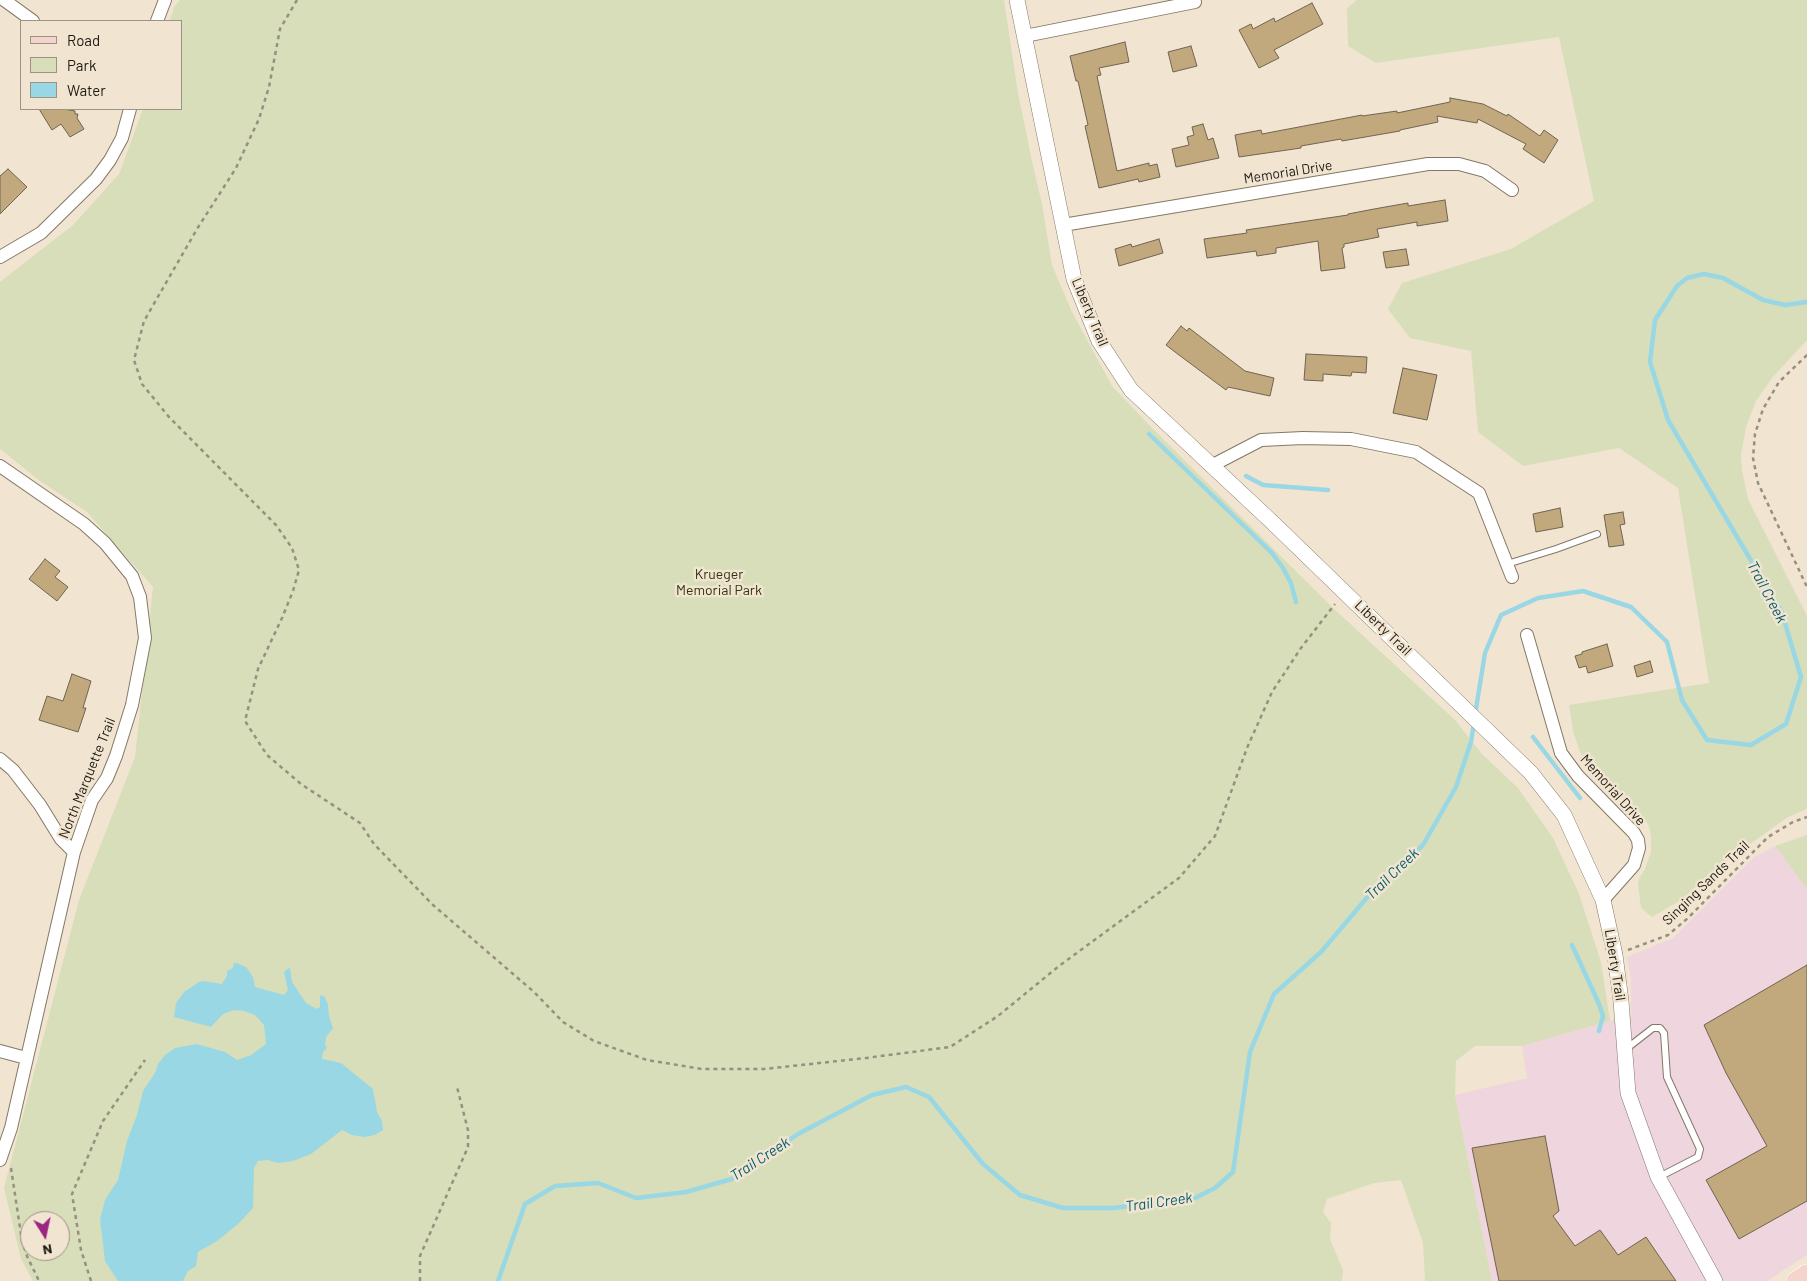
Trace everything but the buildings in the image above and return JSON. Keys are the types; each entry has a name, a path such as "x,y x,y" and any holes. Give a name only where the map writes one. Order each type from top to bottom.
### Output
{"main road":[{"path":"1796,1281 1807,1274"}],"street":[{"path":"4,0 32,20"},
{"path":"156,20 165,0"},
{"name":"Liberty Trail","path":"1017,0 1074,279 1099,341 1131,390 1344,591 1531,773 1564,815 1603,900 1615,955 1621,1001 1628,1093 1658,1178 1714,1281"},
{"path":"1025,36 1195,2"},
{"path":"0,257 41,233 96,179 110,160 122,138 130,110"},
{"name":"Memorial Drive","path":"1062,225 1428,164 1459,164 1485,171 1512,190"},
{"path":"1211,466 1261,440 1303,438 1351,439 1416,452 1479,493 1512,577"},
{"name":"North Marquette Trail","path":"0,466 84,524 104,543 132,576 140,597 145,638 132,705 116,756 107,778 92,800 74,852 26,1058 5,1164"},
{"name":"Memorial Drive","path":"1527,635 1561,753 1578,776 1634,833 1638,840 1639,848 1634,865 1603,900"},
{"path":"0,759 13,770 40,805 61,839 74,852"},
{"path":"0,1051 26,1058"}],"lane":[{"path":"1507,564 1597,534"},
{"path":"1625,1049 1653,1028 1660,1028 1664,1033 1666,1077 1700,1149 1698,1157 1658,1178"}],"path":[{"path":"297,0 280,29 269,87 259,118 236,168 197,229 144,321 134,360 142,384 168,417 276,525 292,548 299,570 282,618 258,669 245,721 267,755 301,784 360,822 374,844 433,905 534,992 563,1022 594,1041 646,1060 702,1069 764,1069 950,1047 998,1016 1059,966 1179,878 1215,836 1247,748 1272,692 1301,648 1344,591"},
{"path":"1807,355 1779,382 1763,409 1755,434 1753,458 1758,483 1807,587"},
{"name":"Singing Sands Trail","path":"1615,955 1668,935 1688,918 1768,837 1793,822 1807,817"},
{"path":"91,1281 81,1250 72,1194 103,1121 145,1060"},
{"path":"420,1281 420,1256 468,1147 468,1130 457,1087"},
{"path":"5,1164 22,1240 27,1256 39,1281"}],"shaded area":[{"path":"1775,846 1807,889 1807,1255 1767,1281 1492,1281 1455,1095 1527,1078 1522,1046 1631,1015 1631,979 1627,957 1673,938 1754,857"}],"green space":[{"name":"Krueger Memorial Park","path":"180,0 1004,0 1018,93 1042,204 1052,265 1072,312 1112,386 1333,608 1455,720 1481,753 1518,788 1553,838 1579,894 1601,962 1610,1021 1522,1046 1475,1046 1456,1061 1455,1095 1492,1281 1425,1281 1423,1243 1401,1180 1374,1183 1327,1199 1323,1212 1331,1223 1330,1239 1343,1270 1342,1281 33,1281 22,1261 70,1261 70,1211 20,1211 20,1255 4,1188 79,900 135,757 153,587 87,512 40,481 0,449 0,282 73,225 119,174 143,110 182,110 182,20 170,20 174,7"},
{"path":"1357,0 1807,0 1807,340 1772,378 1756,401 1746,427 1741,455 1748,499 1807,616 1807,809 1788,817 1722,864 1681,900 1652,917 1641,908 1638,884 1651,852 1649,826 1639,812 1591,768 1580,752 1573,731 1569,705 1709,683 1678,488 1619,448 1523,466 1478,432 1471,351 1410,338 1388,309 1402,283 1511,249 1594,201 1559,37 1376,63 1348,46 1347,8"},
{"path":"1807,835 1807,889 1775,846"}],"water":[{"path":"234,963 246,967 253,977 255,987 284,995 288,990 284,972 290,968 292,982 306,1003 317,1009 320,1007 320,995 325,997 333,1028 326,1037 325,1045 327,1048 323,1052 322,1059 341,1063 373,1089 377,1112 382,1121 383,1130 375,1135 364,1137 352,1135 342,1130 311,1154 293,1161 278,1163 268,1160 258,1161 254,1168 253,1208 238,1224 217,1241 198,1252 196,1266 188,1271 183,1281 118,1281 105,1261 100,1219 105,1200 118,1180 127,1141 137,1115 143,1091 155,1073 158,1064 165,1055 175,1048 197,1044 225,1052 237,1060 251,1055 266,1044 264,1025 255,1015 244,1011 234,1010 223,1014 211,1027 174,1017 176,1003 184,992 199,982 222,984 227,976 227,971 233,968"}],"waterway":[{"name":"Trail Creek","path":"1475,715 1485,653 1501,615 1538,598 1583,591 1631,607 1667,642 1682,700 1707,740 1751,745 1786,724 1801,677 1782,613 1668,420 1650,362 1655,320 1677,286 1687,278 1704,274 1723,278 1763,300 1785,305 1807,302"},
{"path":"1149,434 1272,553 1291,583 1296,602"},
{"path":"1246,476 1263,485 1328,490"},
{"name":"Trail Creek","path":"498,1281 525,1204 555,1186 598,1183 636,1198 686,1192 732,1179 798,1134 872,1095 906,1087 929,1097 983,1164 1020,1195 1063,1208 1113,1208 1195,1198 1215,1188 1233,1172 1250,1052 1274,994 1321,952 1370,894 1423,845 1456,787 1471,742 1474,723"},
{"path":"1533,737 1580,798"},
{"path":"1572,945 1603,1016 1599,1031"}]}
